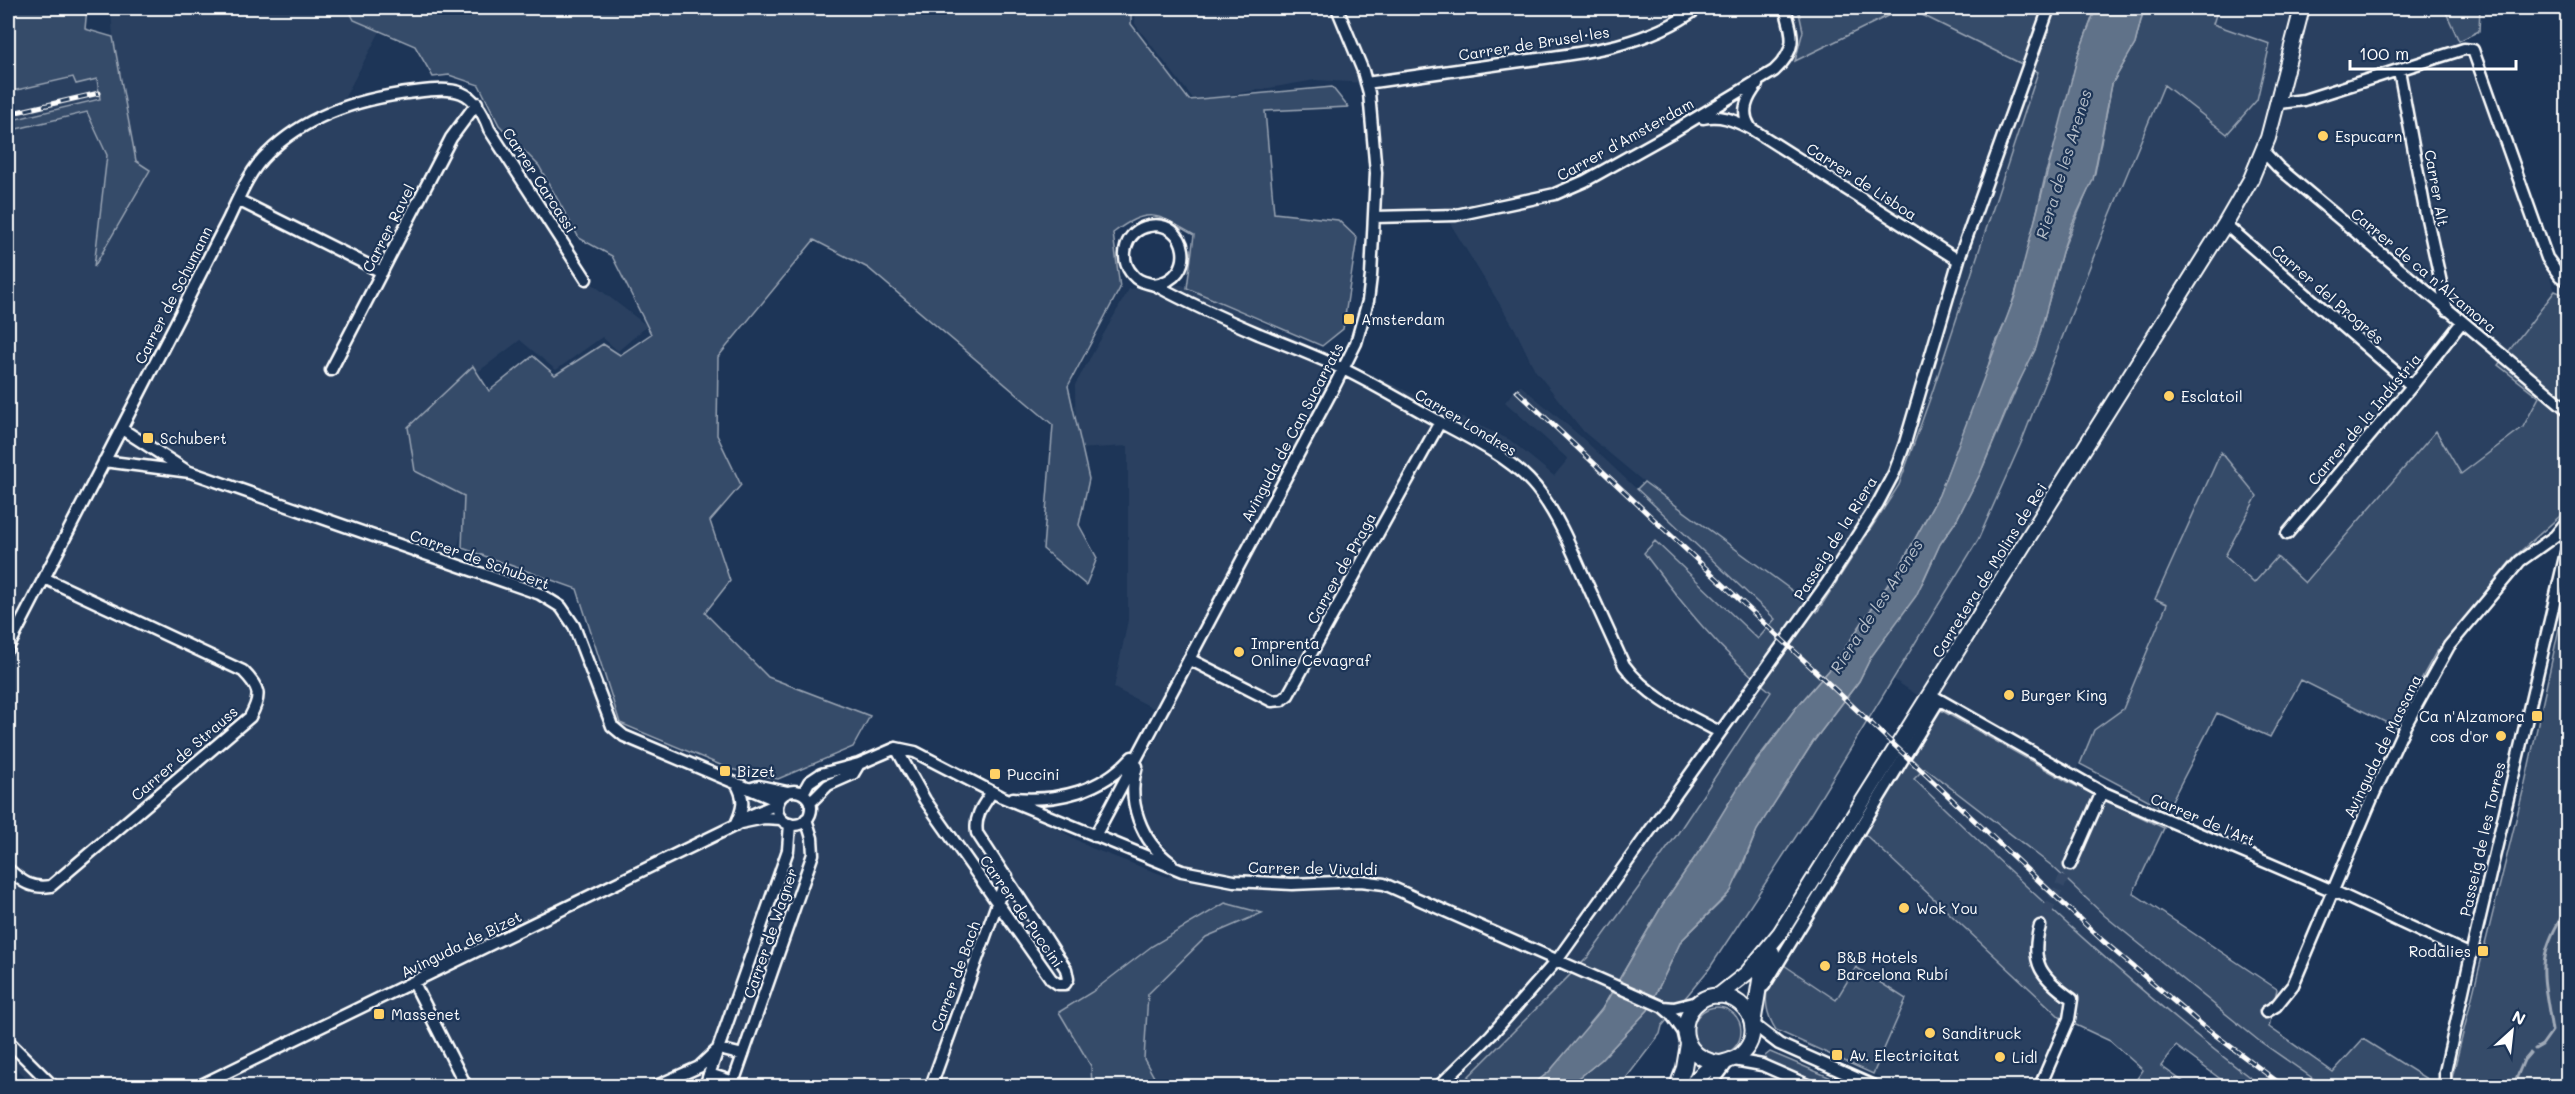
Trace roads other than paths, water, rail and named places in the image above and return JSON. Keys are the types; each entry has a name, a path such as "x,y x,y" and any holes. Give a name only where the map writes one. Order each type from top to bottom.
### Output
{"main road":[{"name":"Carretera de Molins de Rei","path":"1698,1002 1718,996 1752,968 1780,933 1935,697 2225,224 2251,179 2263,151 2279,103 2302,8"},
{"name":"Carretera de Molins de Rei","path":"1727,1062 1740,1056 1750,1043 1760,980 1780,933"},
{"path":"1718,996 1731,998 1754,1017"},
{"path":"1677,1086 1684,1068 1687,1017 1698,1002"},
{"path":"1686,1039 1700,1058 1727,1062"},
{"path":"1693,1082 1727,1062"}],"street":[{"name":"Avinguda de Can Sucarrats","path":"1095,836 1343,369 1362,326 1368,301 1376,174 1366,83 1337,8"},
{"name":"Carrer de Brusel·les","path":"1366,83 1574,54 1631,42 1679,22 1698,8"},
{"name":"Carrer d'Amsterdam","path":"1374,217 1456,215 1556,194 1585,181 1692,121 1761,79 1785,61 1792,44 1785,8"},
{"name":"Passeig de la Riera","path":"1439,1086 1491,1035 1558,959 1833,574 1878,503 1894,473 1905,443 1958,260 2049,8"},
{"path":"2279,103 2304,100 2464,49 2473,50 2547,258 2560,276 2568,281"},
{"name":"Carrer Alt","path":"2399,70 2424,205 2447,310"},
{"path":"1750,128 1744,119 1745,108 1749,95 1761,79"},
{"name":"Carrer de Schumann","path":"8,648 238,200 267,154 292,133 320,117 368,98 442,89 455,90 474,100"},
{"name":"Carrer Ravel","path":"331,370 474,100"},
{"name":"Carrer Carcassi","path":"474,100 489,129 586,279"},
{"name":"Carrer de Lisboa","path":"1692,121 1715,116 1726,117 1750,128 1958,260"},
{"name":"Carrer de ca n'Alzamora","path":"2263,151 2278,167 2568,410"},
{"path":"238,200 382,272"},
{"name":"Carrer del Progrés","path":"2225,224 2412,386"},
{"path":"1152,225 1162,226 1176,234 1185,255 1178,274 1170,281 1154,285 1135,278 1126,265 1124,255 1128,240 1136,231 1152,225"},
{"name":"Carrer Londres","path":"1154,285 1181,301 1343,369 1490,449 1527,477 1541,493 1559,522 1624,665 1637,683 1677,710 1720,732"},
{"name":"Carrer de la Indústria","path":"2287,534 2412,386 2462,322"},
{"name":"Carrer de Praga","path":"1189,659 1272,701 1282,700 1288,695 1440,422"},
{"name":"Carrer de Schubert","path":"122,429 190,472"},
{"name":"Carrer de Schubert","path":"104,461 190,472 540,594 561,607 574,626 612,726 624,736 778,803"},
{"name":"Avinguda de Massana","path":"2266,1012 2276,1006 2293,985 2331,890 2405,726 2449,646 2520,561 2556,536 2568,520"},
{"name":"Passeig de les Torres","path":"2439,1086 2445,1072 2568,544"},
{"name":"Carrer de Strauss","path":"8,869 28,886 38,888 51,886 250,717 259,693 255,683 243,671 44,578"},
{"name":"Carrer de l'Art","path":"1935,697 2102,792 2331,890 2471,955"},
{"name":"Carretera de Molins de Rei","path":"1754,1017 1765,982 1935,697"},
{"name":"Avinguda de Can Sucarrats","path":"997,794 1030,799 1074,794 1094,787 1126,763 1144,742"},
{"name":"Avinguda de Can Sucarrats","path":"1144,742 1132,782 1140,824 1153,848 1182,871"},
{"path":"806,798 787,792 778,803 778,814 786,822 802,823 811,808 806,798 809,782 821,774 860,764 896,748"},
{"name":"Carrer de Vivaldi","path":"896,748 915,752 997,794 1182,871 1234,881 1292,884 1361,881 1384,884 1663,1007 1674,1008 1698,1002"},
{"name":"Carrer de Puccini","path":"896,748 925,800 1051,979 1058,984 1065,984 1068,979 1066,969 977,833 978,816 997,794"},
{"path":"736,783 743,794 744,802 738,825"},
{"name":"Carrer de Schubert","path":"749,789 759,786 787,792"},
{"path":"2070,865 2102,792"},
{"name":"Avinguda de Bizet","path":"738,825 747,817 778,803"},
{"name":"Avinguda de Bizet","path":"199,1086 738,825 764,818 786,822"},
{"name":"Carrer de Wagner","path":"709,1074 733,1084 813,854 812,838 806,819"},
{"name":"Carrer de Wagner","path":"705,1086 788,850 786,822"},
{"name":"Carrer de Bach","path":"931,1086 1007,876"},
{"path":"2040,926 2036,945 2038,965 2049,981 2072,999 2069,1020 2040,1086"},
{"path":"414,983 466,1086"},
{"name":"Carrer de Vivaldi","path":"1663,1007 1671,1014 1686,1039"},
{"path":"1754,1017 1779,1044 1874,1086"},
{"path":"8,1041 53,1086"},
{"path":"656,1086 699,1067 718,1049 743,1055"},
{"path":"1710,1086 1727,1062 1762,1065 1810,1086"},
{"name":"Passeig de les Torres","path":"2445,1072 2445,1086"}],"water":[{"name":"Riera de les Arenes","path":"2096,8 2144,8 2135,44 2112,84 2093,180 2071,226 2062,252 2036,348 2010,400 1980,474 1956,521 1940,544 1916,596 1871,657 1859,681 1813,742 1757,830 1731,891 1681,941 1648,1010 1601,1060 1569,1086 1531,1086 1549,1072 1602,1009 1663,904 1700,850 1739,786 1795,709 1833,666 1899,568 1939,495 2015,296 2078,55"}],"waterway":[{"path":"2535,1049 2542,1045 2552,1031 2544,980 2545,954 2557,925 2568,907"},
{"path":"2513,1086 2524,1060 2530,1053"}],"tunnel":[{"path":"2040,926 2070,865"}],"railway":[{"path":"8,114 99,93"},
{"path":"1517,391 2103,941 2202,1025 2283,1086"}],"place":[{"name":"Espucarn","path":"2323,136"},
{"name":"Amsterdam","path":"1349,319"},
{"name":"Esclatoil","path":"2169,396"},
{"name":"Schubert","path":"148,438"},
{"name":"Imprenta Online Cevagraf","path":"1239,652"},
{"name":"Burger King","path":"2009,695"},
{"name":"Ca n'Alzamora","path":"2537,716"},
{"name":"cos d'or","path":"2501,736"},
{"name":"Bizet","path":"725,771"},
{"name":"Puccini","path":"995,774"},
{"name":"Wok You","path":"1904,908"},
{"name":"Rodalies","path":"2483,951"},
{"name":"B&B Hotels Barcelona Rubí","path":"1825,966"},
{"name":"Massenet","path":"379,1014"},
{"name":"Sanditruck","path":"1930,1033"},
{"name":"Av. Electricitat","path":"1837,1055"},
{"name":"Lidl","path":"2000,1057"}]}
